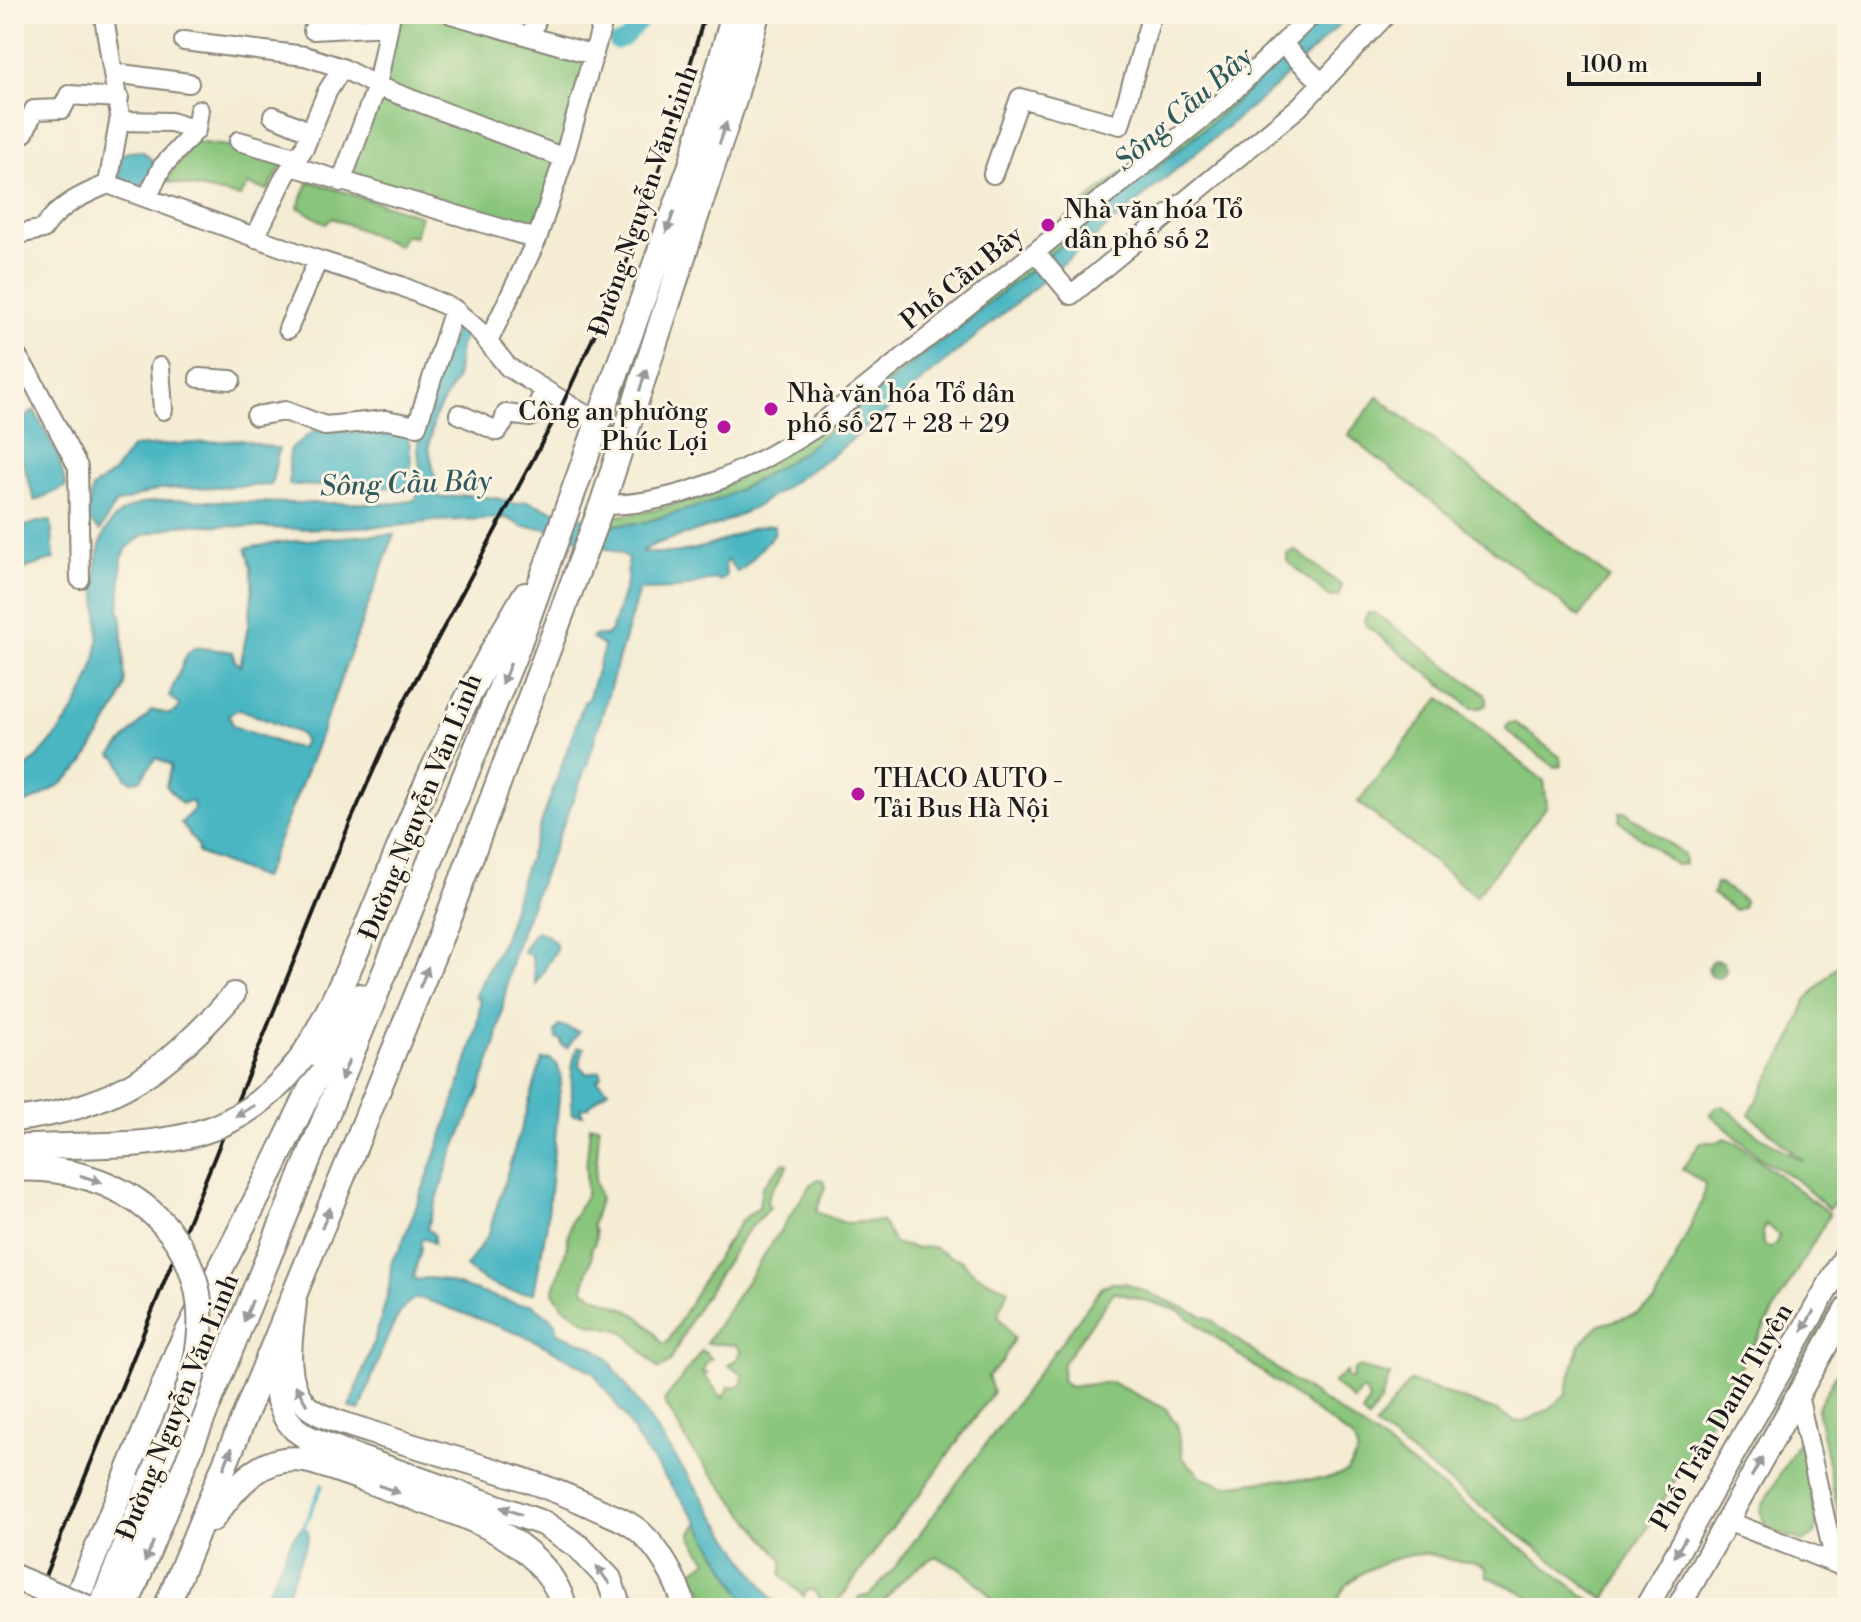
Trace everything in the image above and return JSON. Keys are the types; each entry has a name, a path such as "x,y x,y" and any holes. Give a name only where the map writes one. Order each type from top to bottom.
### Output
{"highway":[{"name":"Đường Nguyễn Văn Linh","path":"125,1608 173,1497 414,895 516,651 691,165 734,14"},
{"name":"Đường Nguyễn Văn Linh","path":"166,1608 443,931 602,506 734,100 757,14"},
{"path":"14,1148 116,1147 164,1142 197,1134 238,1117 264,1099 302,1058 341,984 426,784 477,677 552,548"},
{"path":"73,1608 177,1353 383,947 414,895"},
{"path":"14,1169 83,1176 121,1190 161,1220 187,1260 198,1302 198,1349 182,1405 101,1608"},
{"path":"278,1336 276,1381 279,1401 295,1429 308,1438 358,1458 545,1524 579,1547 609,1579 619,1608"},
{"path":"190,1550 226,1499 255,1472 276,1460 300,1459 465,1516 499,1533 524,1549 549,1574 565,1608"},
{"path":"14,1577 88,1608"}],"main road":[{"path":"14,1120 71,1110 116,1093 139,1080 180,1052 234,994"},
{"name":"Phố Trần Danh Tuyên","path":"1646,1608 1847,1253"},
{"path":"295,1293 290,1353 296,1390 305,1405 367,1430 562,1494 633,1526 661,1558 685,1608"},
{"name":"Phố Trần Danh Tuyên","path":"1678,1608 1847,1308"},
{"path":"358,1458 367,1430"},
{"path":"1702,1508 1727,1521"}],"street":[{"path":"101,14 119,98 119,121 108,184"},
{"path":"531,37 538,14"},
{"path":"488,342 537,239 564,158 605,14"},
{"path":"993,174 1020,98 1120,125 1152,14"},
{"name":"Phố Cầu Bây","path":"602,506 678,495 724,479 773,454 839,410 1219,105 1313,14"},
{"path":"1035,252 1065,288 1260,140 1322,83 1387,14"},
{"path":"460,15 594,55"},
{"path":"184,41 305,56 340,52 390,20"},
{"path":"341,182 377,86 390,20"},
{"path":"313,30 377,86 564,158"},
{"path":"1283,45 1322,83"},
{"path":"255,238 311,132 340,52"},
{"path":"114,73 189,83"},
{"path":"24,133 34,110 62,109 69,95 119,98"},
{"path":"147,198 162,167 196,130 199,110"},
{"path":"273,116 311,132"},
{"path":"119,121 171,122 196,130"},
{"path":"239,141 341,182 537,239"},
{"path":"14,235 43,229 51,217 77,197 108,184 318,260 401,286 454,309 508,367 597,422"},
{"path":"288,329 318,260"},
{"path":"256,416 285,411 325,426 386,420 417,426 454,309"},
{"path":"14,352 78,467 80,579"},
{"path":"160,367 163,410"},
{"path":"199,378 231,380"},
{"path":"459,414 497,431 506,414 530,417 544,391"},
{"path":"1798,1395 1841,1566"},
{"path":"1727,1521 1841,1566"}],"green space":[{"path":"391,14 451,14 594,55 537,239 341,182"},
{"path":"1318,14 1329,14 1242,97 803,452 736,491 687,512 637,524 611,525 614,516 651,511 687,501 721,488 754,470"},
{"path":"194,142 289,153 268,190 248,185 240,197 166,181"},
{"path":"309,181 421,216 414,237 404,235 399,246 332,218 326,224 298,207"},
{"path":"1378,397 1609,578 1579,617 1348,435"},
{"path":"1295,550 1342,586 1339,596 1330,597 1287,561 1287,554"},
{"path":"1368,613 1375,613 1484,693 1486,705 1472,708 1368,627 1364,620"},
{"path":"1440,698 1544,781 1547,806 1476,896 1358,802"},
{"path":"1509,723 1516,723 1560,757 1561,766 1555,767 1507,731"},
{"path":"1620,812 1626,812 1684,855 1685,864 1676,865 1619,821"},
{"path":"1716,883 1744,900 1743,907 1735,910 1713,894"},
{"path":"1847,955 1847,1187 1829,1209 1794,1178 1760,1158 1710,1114 1717,1106 1723,1106 1759,1136 1804,1162 1749,1114 1794,1034 1806,1000"},
{"path":"1713,960 1721,960 1726,969 1724,976 1713,978 1708,973 1708,965"},
{"path":"590,1126 598,1126 599,1130 595,1181 600,1199 592,1226 596,1240 591,1249 583,1289 643,1320 662,1343 667,1343 742,1220 759,1207 762,1187 783,1163 788,1164 770,1193 767,1203 770,1207 743,1236 692,1317 670,1362 659,1369 623,1331 591,1324 564,1307 553,1293 571,1221 586,1196"},
{"path":"1725,1138 1735,1142 1830,1214 1605,1600 1375,1426 1410,1381 1497,1411 1517,1422 1547,1410 1565,1395 1580,1344 1600,1325 1636,1314 1655,1302 1702,1202 1705,1184 1682,1169 1701,1142 1717,1142","holes":["1766,1224 1779,1236 1770,1248 1763,1243 1762,1232"]},
{"path":"818,1179 824,1180 825,1187 816,1212 845,1223 882,1221 894,1243 914,1248 933,1247 961,1259 976,1274 1008,1289 998,1315 1014,1338 1002,1362 988,1376 993,1392 841,1598 828,1608 813,1590 806,1591 804,1597 781,1575 783,1560 692,1450 664,1401 702,1350 712,1359 706,1363 702,1373 707,1373 705,1377 723,1398 729,1387 742,1385 742,1374 728,1365 741,1352 736,1345 706,1343 811,1184"},
{"path":"1847,1280 1847,1291 1744,1472 1740,1470"},
{"path":"1111,1283 1126,1283 1208,1318 1371,1433 1590,1600 1592,1608 1545,1608 1521,1592 1487,1576 1486,1568 1481,1565 1426,1554 1401,1557 1357,1576 1340,1596 1338,1608 999,1608 983,1588 962,1570 936,1556 904,1579 878,1608 852,1608 860,1596 869,1596 892,1571 1102,1287","holes":["1114,1292 1178,1310 1353,1439 1358,1452 1347,1472 1325,1479 1271,1480 1224,1486 1203,1478 1183,1458 1177,1425 1166,1409 1111,1382 1069,1387 1062,1380 1063,1363"]},
{"path":"1847,1356 1847,1558 1817,1408"},
{"path":"1358,1367 1390,1375 1380,1402 1368,1420 1362,1414 1369,1400 1366,1392 1361,1390 1354,1401 1333,1383 1346,1372 1347,1378 1352,1379"},
{"path":"1800,1439 1817,1522 1815,1534 1803,1542 1767,1529 1760,1510"},
{"path":"698,1522 753,1608 710,1608 714,1607 691,1572 707,1561 691,1536"}],"water":[{"path":"1329,14 1350,14 1275,87 837,452 756,507 720,524 642,551 671,553 691,550 754,528 775,526 774,534 744,568 737,572 728,560 725,563 726,576 720,581 714,579 677,589 639,590 588,762 521,931 510,968 496,1042 480,1090 451,1157 427,1229 434,1234 434,1244 421,1239 413,1277 418,1280 439,1279 517,1304 532,1304 551,1318 557,1326 557,1333 589,1345 606,1356 772,1599 782,1608 753,1608 742,1595 698,1522 593,1372 530,1338 417,1298 408,1303 391,1329 360,1411 349,1407 380,1321 393,1259 399,1251 431,1167 470,1053 480,1000 475,995 504,938 521,880 584,702 588,700 604,647 592,638 595,635 606,636 611,631 627,581 628,559 622,554 544,528 523,527 507,518 294,529 185,524 143,535 127,548 122,558 119,608 125,685 119,703 83,764 63,783 14,808 14,779 57,735 88,682 98,642 96,565 103,537 113,520 129,508 160,501 378,504 415,500 420,486 418,439 421,425 458,321 467,332 460,346 456,380 434,418 429,447 439,498 467,495 515,504 527,501 611,525 641,523 713,502 803,452 1163,163 1242,97"},
{"path":"142,151 155,163 148,182 136,187 121,180 120,156"},
{"path":"34,410 58,456 66,487 35,501 14,435 14,421"},
{"name":"Sông Cầu Bây","path":"315,430 405,435 409,440 411,458 407,488 289,485 289,450"},
{"path":"241,440 279,449 271,485 159,489 115,504 100,531 87,519 92,488 113,473 132,447"},
{"path":"51,521 54,559 14,572 14,530"},
{"path":"394,535 313,755 262,878 198,853 197,845 181,823 194,809 193,803 182,804 166,786 171,765 156,758 140,780 131,781 126,778 118,759 111,755 152,710 169,714 177,711 179,705 169,696 187,654 195,647 233,652 240,666 252,592 246,548 283,542","holes":["239,709 299,733 305,742 300,748 285,745 233,726 229,715"]},
{"path":"536,931 547,935 556,944 556,950 536,984 532,957 523,951"},
{"path":"559,1025 579,1032 567,1048 556,1039 555,1032"},
{"path":"578,1047 584,1048 579,1065 587,1074 600,1071 602,1076 597,1080 608,1090 588,1107 580,1108 583,1115 572,1114 572,1071"},
{"path":"551,1059 558,1066 561,1077 547,1223 534,1293 515,1292 489,1283 466,1267 488,1235 542,1060"},
{"path":"303,1526 308,1531 308,1539 281,1608 260,1608 293,1537"}],"waterway":[{"path":"616,43 624,40 650,14"},
{"path":"303,1529 322,1485"}],"railway":[{"path":"32,1608 349,825 404,702 563,403 621,277 654,187 705,14"}],"place":[{"name":"Nhà văn hóa Tổ dân phố số 2","path":"1048,225"},
{"name":"Nhà văn hóa Tổ dân phố số 27 + 28 + 29","path":"771,409"},
{"name":"Công an phường Phúc Lợi","path":"724,427"},
{"name":"THACO AUTO - Tải Bus Hà Nội","path":"858,794"}]}
